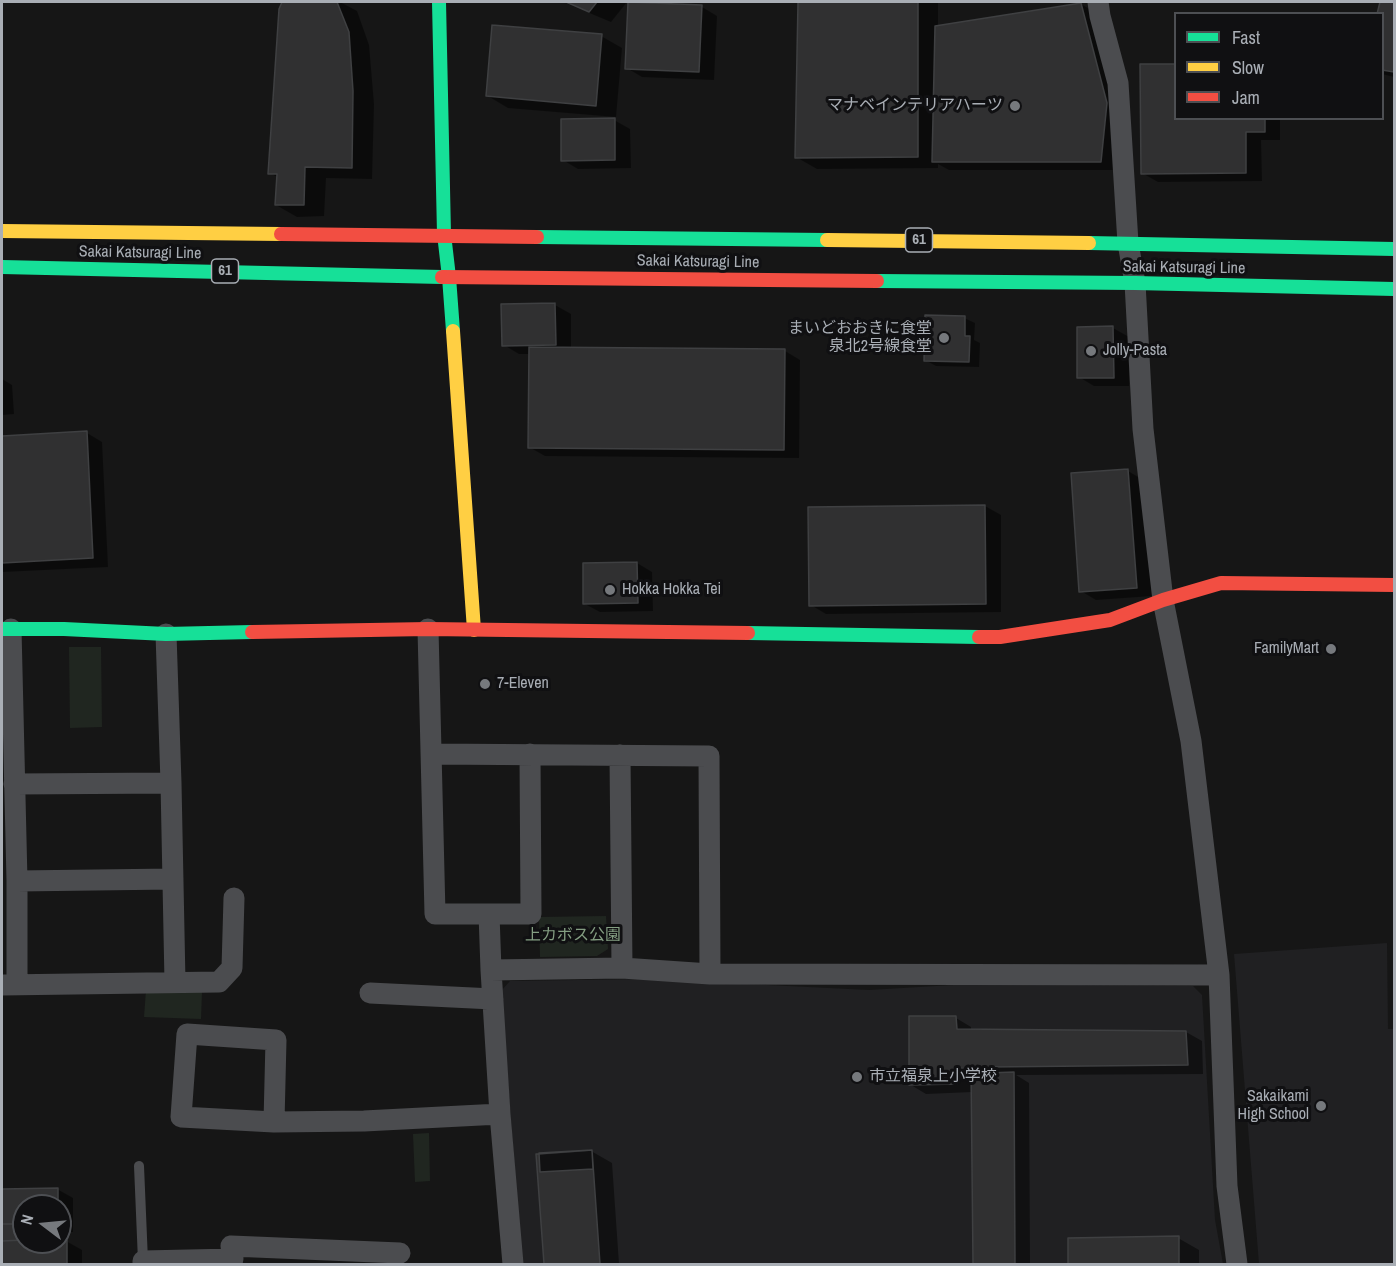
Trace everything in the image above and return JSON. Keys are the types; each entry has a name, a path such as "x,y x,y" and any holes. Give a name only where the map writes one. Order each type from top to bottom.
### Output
{"main road":[{"path":"439,2 444,234 474,630"},
{"name":"Sakai Katsuragi Line","path":"2,231 444,234 1395,249"},
{"name":"Sakai Katsuragi Line","path":"2,267 449,277 1135,283 1395,289"},
{"path":"6,629 64,629 166,634 428,629 1000,637 1110,620 1163,600 1221,583 1395,585"}],"street":[{"path":"1098,2 1118,83 1128,243 1135,283 1143,429 1163,600 1191,741 1219,975 1227,1186 1237,1264"},
{"path":"6,629 17,881 9,985 219,982 232,968 234,898"},
{"path":"428,629 435,914 531,914 530,754"},
{"path":"166,634 174,982"},
{"path":"432,754 709,756 710,974"},
{"path":"620,755 622,968"},
{"path":"14,784 171,783"},
{"path":"17,881 173,879"},
{"path":"489,914 500,1114 513,1264"},
{"path":"491,970 622,968 710,974 1219,975"},
{"path":"370,993 493,999"},
{"path":"274,1122 276,1040 187,1034 181,1118 274,1122 364,1121 500,1114"},
{"path":"143,1263 233,1262 231,1246 400,1253"}],"lane":[{"path":"139,1166 143,1263"}],"shaded area":[{"name":"Sakaikami High School","path":"1387,943 1388,1029 1394,1029 1394,1264 1259,1264 1234,954"},
{"name":"市立福泉上小学校","path":"645,979 869,990 970,984 1193,986 1202,995 1215,1220 1223,1264 522,1264 501,991 510,981"}],"green space":[{"path":"69,647 101,647 102,727 70,728"},
{"name":"上カボス公園","path":"606,916 608,949 597,956 540,957 539,917"},
{"path":"146,990 202,992 201,1019 144,1017"},
{"path":"429,1133 430,1181 415,1182 413,1134"}],"building":[{"path":"282,2 337,2 349,32 353,91 352,168 305,167 304,205 275,205 277,174 268,174 279,9"},
{"path":"566,2 597,2 589,12"},
{"path":"628,2 702,5 699,72 625,69"},
{"path":"798,2 918,2 918,157 795,158"},
{"path":"1380,2 1394,2 1394,72 1384,70 1384,12 1378,12"},
{"path":"1081,3 1107,103 1101,162 932,162 935,26"},
{"path":"492,25 602,34 596,106 486,96"},
{"path":"1140,64 1174,64 1174,120 1265,120 1265,132 1246,132 1246,173 1141,174"},
{"path":"615,118 615,160 561,161 561,119"},
{"path":"555,303 556,345 502,346 501,304"},
{"path":"925,315 965,316 965,336 970,336 969,362 924,361"},
{"path":"1113,326 1114,378 1077,378 1077,327"},
{"path":"529,347 785,349 784,450 528,448"},
{"path":"87,431 93,558 2,563 2,436"},
{"path":"1128,469 1137,588 1079,592 1071,473"},
{"path":"985,505 986,604 809,606 808,507"},
{"path":"637,562 638,603 583,604 583,563"},
{"path":"909,1016 956,1016 957,1029 1186,1031 1188,1065 987,1067 987,1073 1014,1072 1015,1264 973,1264 971,1069 956,1068 957,1084 909,1085"},
{"path":"592,1150 600,1264 544,1264 536,1154"},
{"path":"592,1150 593,1169 540,1172 539,1153"},
{"path":"58,1188 58,1194 12,1194 12,1224 2,1224 2,1189"},
{"path":"2,1224 12,1224 12,1241 2,1241"},
{"path":"1179,1236 1179,1264 1068,1264 1068,1238"},
{"path":"2,1241 12,1241 12,1254 67,1254 67,1264 2,1264"}],"traffic: fast":[{"path":"439,2 444,234 453,331"},
{"path":"537,237 827,240"},
{"path":"1089,243 1394,249"},
{"path":"2,267 442,277"},
{"path":"877,281 1135,283 1394,289"},
{"path":"2,629 64,629 166,634 252,632"},
{"path":"748,633 979,637"}],"traffic: slow":[{"path":"2,231 281,234"},
{"path":"827,240 1089,243"},
{"path":"453,331 474,630"}],"traffic: jam":[{"path":"281,234 537,237"},
{"path":"442,277 877,281"},
{"path":"979,637 1000,637 1110,620 1163,600 1221,583 1394,585"},
{"path":"252,632 428,629 748,633"}],"place":[{"name":"マナベインテリアハーツ","path":"1015,106"},
{"name":"まいどおおきに食堂 泉北2号線食堂","path":"944,338"},
{"name":"Jolly-Pasta","path":"1091,351"},
{"name":"Hokka Hokka Tei","path":"610,590"},
{"name":"FamilyMart","path":"1331,649"},
{"name":"7-Eleven","path":"485,684"},
{"name":"市立福泉上小学校","path":"857,1077"},
{"name":"Sakaikami High School","path":"1321,1106"}]}
